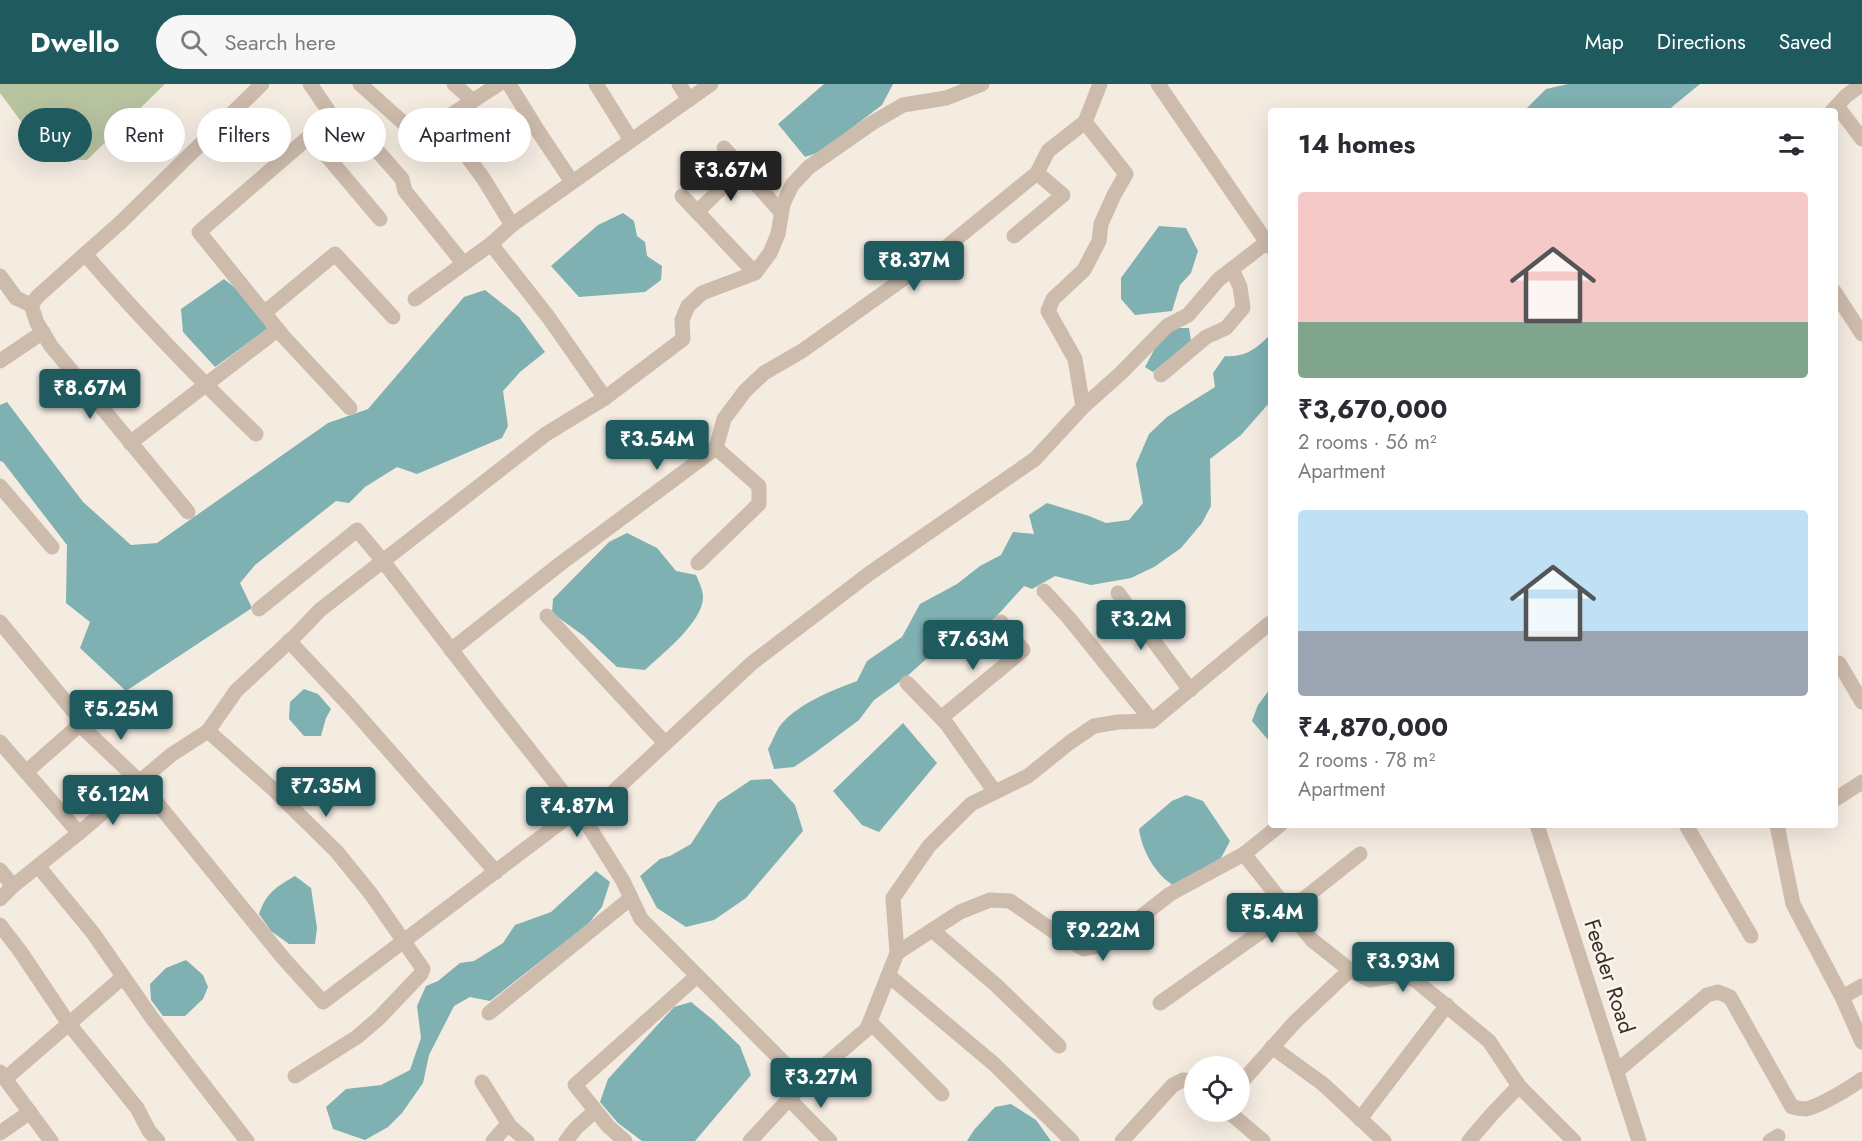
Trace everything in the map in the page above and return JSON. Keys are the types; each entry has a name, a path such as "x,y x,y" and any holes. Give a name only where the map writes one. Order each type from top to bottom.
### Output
{"street":[{"path":"31,305 38,296 121,222 262,84"},
{"path":"310,84 327,108"},
{"path":"360,84 398,118"},
{"path":"454,84 473,101"},
{"path":"462,108 499,84"},
{"path":"509,84 572,182"},
{"path":"596,84 631,140"},
{"path":"679,84 689,100"},
{"path":"415,299 491,244 512,225 711,84"},
{"path":"0,899 171,754 208,731 236,691 320,610 546,434 605,398 683,339 682,320 688,306 702,292 755,273 770,254 778,234 783,204 792,185 809,167 872,123 903,105 946,98 982,84"},
{"path":"451,650 560,564 716,448 724,419 745,391 764,373 802,351 934,258 1037,173 1048,151 1085,122 1100,84"},
{"path":"1158,84 1268,244"},
{"path":"1835,108 1862,84"},
{"path":"1838,111 1862,139"},
{"path":"1083,407 1075,359 1048,311 1053,299 1084,270 1100,241 1101,224 1126,174 1085,122"},
{"path":"303,142 199,232 277,330 350,408"},
{"path":"724,148 781,212"},
{"path":"386,161 402,179 405,191 463,263"},
{"path":"332,162 380,219"},
{"path":"471,162 512,225"},
{"path":"698,212 742,168"},
{"path":"1014,236 1063,195 1037,173"},
{"path":"682,196 755,273"},
{"path":"491,244 549,318 605,398"},
{"path":"79,724 140,782 284,960 323,1002 495,872 581,814 665,743 752,663 870,573 1035,459 1083,407 1121,373 1167,326 1188,315 1219,279 1268,246"},
{"path":"85,254 206,386 256,434"},
{"path":"264,313 335,254 393,317"},
{"path":"1161,375 1206,337 1226,328 1243,308 1240,286 1232,269"},
{"path":"0,276 16,298 31,305 37,323 51,346 188,512"},
{"path":"1838,297 1862,334"},
{"path":"130,443 277,330"},
{"path":"0,361 43,332"},
{"path":"698,563 759,504 759,486 716,448"},
{"path":"2,492 52,547"},
{"path":"259,609 357,530 581,814 623,881 641,919 804,1083"},
{"path":"1044,591 1068,617 1152,721"},
{"path":"1118,593 1190,690"},
{"path":"547,616 665,743"},
{"path":"0,622 79,718 76,728 26,772"},
{"path":"941,718 1023,650 1001,622"},
{"path":"750,1141 804,1083 867,1029 897,953 893,898 929,846 971,804 1028,776 1094,726 1118,722 1152,721 1268,625"},
{"path":"289,641 356,713 495,872"},
{"path":"1839,663 1862,702"},
{"path":"907,683 941,718 995,792"},
{"path":"208,731 273,789 337,852 371,894 423,969 421,974 379,1018 357,1037 295,1076"},
{"path":"0,742 79,833"},
{"path":"1838,797 1862,782"},
{"path":"897,953 960,912 990,900 1010,901 1056,933 1084,949 1105,945 1170,894 1244,854 1276,828"},
{"name":"Feeder Road","path":"1538,828 1639,1141"},
{"path":"1688,828 1751,936"},
{"path":"1778,828 1793,904 1842,997 1862,1042"},
{"path":"1244,854 1312,940 1350,970 1370,980 1392,976 1405,976 1415,980 1490,1041 1519,1086 1574,1141"},
{"path":"1160,1003 1272,924 1360,854"},
{"path":"38,866 93,933 239,1138"},
{"path":"0,870 13,886"},
{"path":"489,1013 631,898"},
{"path":"0,925 69,1024 136,1108 149,1131 158,1141"},
{"path":"932,930 996,985 1059,1046"},
{"path":"1250,1072 1294,1023 1350,970"},
{"path":"888,975 994,1064 1072,1141"},
{"path":"626,1141 608,1126 575,1085 697,976"},
{"path":"51,1141 2,1076 69,1024 123,977"},
{"path":"1842,997 1862,986"},
{"path":"1617,1071 1707,995 1718,992 1730,997 1792,1107 1808,1108 1851,1087 1862,1079"},
{"path":"1360,1119 1447,1005"},
{"path":"870,1022 942,1094"},
{"path":"1272,1047 1323,1084 1384,1141"},
{"path":"1122,1141 1173,1085 1184,1080"},
{"path":"482,1082 508,1124 527,1141"},
{"path":"1469,1141 1519,1086"},
{"path":"789,1099 830,1141"},
{"path":"566,1141 576,1128 595,1111"},
{"path":"0,1133 30,1113"},
{"path":"1238,1122 1256,1139"},
{"path":"494,1141 508,1124"}],"green space":[{"path":"0,84 165,84 140,108 104,108 104,143 92,155 92,108 18,108 18,117 0,93"}],"water":[{"path":"824,84 893,84 882,105 820,152 805,157 778,124"},
{"path":"1568,84 1700,84 1671,108 1527,108 1546,89"},
{"path":"623,213 634,221 637,236 645,242 647,256 662,266 661,280 645,292 579,297 551,266 598,225"},
{"path":"1159,226 1186,228 1198,251 1191,273 1180,285 1172,311 1135,315 1121,299 1121,278"},
{"path":"224,279 255,307 267,329 215,367 183,332 181,309"},
{"path":"485,290 519,317 545,352 520,372 503,391 508,426 502,438 417,474 397,467 365,487 349,503 336,501 255,565 240,583 252,608 126,691 80,648 90,622 66,603 67,545 0,461 0,405 7,402 83,502 131,545 157,543 328,423 368,409 464,297"},
{"path":"1176,328 1189,328 1191,341 1153,372 1145,367 1161,337"},
{"path":"1268,337 1268,404 1241,435 1210,459 1211,506 1202,523 1181,548 1154,567 1131,578 1091,585 1055,576 1032,589 1024,586 994,619 933,653 905,678 874,700 859,720 816,752 794,767 774,769 768,749 779,727 786,719 815,699 857,681 867,661 902,637 920,604 957,584 980,566 1001,555 1013,532 1034,534 1029,515 1047,503 1106,523 1129,520 1143,503 1136,464 1149,434 1167,417 1215,387 1213,373 1225,356 1245,354"},
{"path":"627,533 657,548 676,571 696,575 703,594 701,607 689,627 645,670 617,667 584,636 552,613 553,599 609,542"},
{"path":"304,689 318,694 331,709 321,736 304,736 289,719 290,702"},
{"path":"1268,692 1268,740 1252,721 1258,705"},
{"path":"903,723 937,763 879,832 862,825 833,791"},
{"path":"771,779 795,805 803,831 746,898 714,920 686,927 657,908 640,876 660,859 691,844 718,802 751,780"},
{"path":"1186,795 1203,801 1230,841 1221,858 1174,886 1150,861 1139,829 1172,801"},
{"path":"596,871 610,882 602,907 588,924 490,1001 470,997 454,1006 429,1055 423,1083 402,1113 388,1127 365,1140 333,1129 326,1107 346,1089 381,1085 410,1070 421,1038 417,1006 426,986 438,981 460,963 474,961 503,943 515,925 551,912"},
{"path":"295,876 311,888 317,928 315,944 289,944 271,931 259,914 272,891"},
{"path":"186,960 203,975 208,987 203,999 185,1016 163,1016 151,1000 150,984 166,968"},
{"path":"691,1002 740,1046 751,1075 695,1141 642,1141 618,1123 600,1102 608,1079 674,1007"},
{"path":"1011,1104 1036,1120 1051,1141 967,1141 995,1107"}]}
